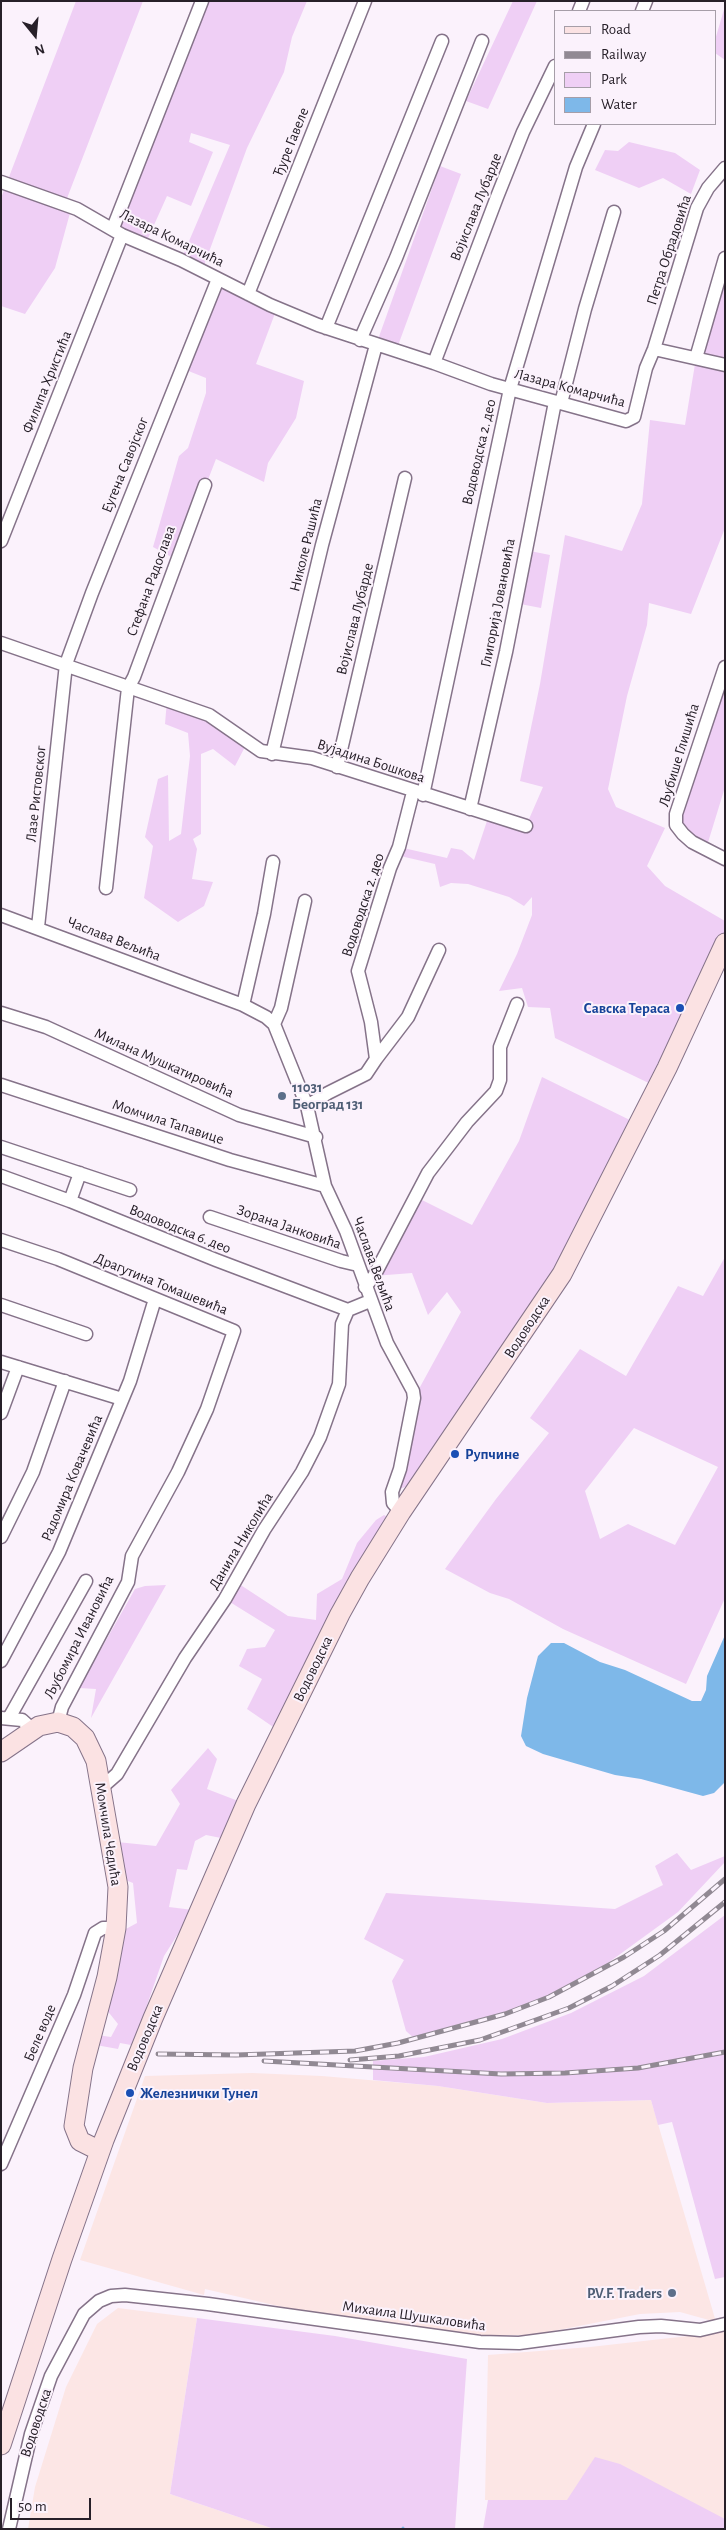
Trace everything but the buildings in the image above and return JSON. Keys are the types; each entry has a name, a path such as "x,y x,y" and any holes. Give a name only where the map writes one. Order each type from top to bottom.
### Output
{"main road":[{"name":"Водоводска","path":"1,2445 24,2372 102,2146 152,2018 246,1804 340,1614 401,1512 562,1274 667,1068 725,943"},
{"name":"Момчила Чедића","path":"58,1722 73,1727 89,1742 96,1761 118,1888 116,1928 107,1977 83,2068 74,2126 80,2141 102,2146"},
{"path":"1,1752 32,1729 58,1722"}],"street":[{"name":"Филипа Христића","path":"1,541 118,231 202,1"},
{"name":"Ђуре Гавеле","path":"248,294 366,1"},
{"path":"326,328 442,41"},
{"path":"360,340 396,258 482,41"},
{"name":"Војислава Лубарде","path":"434,363 523,132 554,68"},
{"name":"Водоводска 2. део","path":"376,1059 371,1022 358,971 390,868 418,793 510,389 576,167 594,125"},
{"name":"Петра Обрадовића","path":"654,349 697,208 708,188 725,168"},
{"name":"Лазара Комарчића","path":"1,182 78,209 118,231 248,294 326,328 510,389 618,419 631,420 634,417 646,368 654,349"},
{"name":"Глигорија Јовановића","path":"470,809 506,652 558,403 614,212"},
{"path":"696,358 725,258"},
{"name":"Еугена Савојског","path":"66,664 95,584 218,279"},
{"name":"Николе Рашића","path":"272,754 322,545 376,345"},
{"path":"654,349 725,365"},
{"name":"Војислава Лубарде","path":"337,767 405,478"},
{"name":"Стефана Радослава","path":"128,688 134,677 205,485"},
{"name":"Вујадина Бошкова","path":"1,643 209,715 247,743 272,754 312,758 526,826"},
{"name":"Лазе Ристовског","path":"38,927 66,664"},
{"name":"Љубише Глишића","path":"725,667 676,814 676,825 683,834 725,859"},
{"path":"106,888 128,688"},
{"path":"243,1005 264,914 273,862"},
{"path":"274,1024 281,1008 305,901"},
{"name":"Часлава Вељића","path":"1,914 243,1005 266,1017 274,1024 307,1106 316,1137 326,1186 346,1232 386,1343 413,1391 400,1469 392,1492 393,1503 401,1512"},
{"path":"307,1106 328,1092 366,1074 408,1017 440,950"},
{"path":"365,1287 374,1276 428,1173 467,1122 496,1092 500,1080 500,1047 517,1004"},
{"name":"Милана Мушкатировића","path":"1,1013 46,1027 239,1115 316,1137"},
{"name":"Момчила Тапавице","path":"1,1085 230,1160 326,1186"},
{"path":"1,1147 130,1190"},
{"path":"70,1201 80,1173"},
{"name":"Водоводска 6. део","path":"1,1176 70,1201 216,1260 348,1310"},
{"name":"Зорана Јанковића","path":"210,1217 358,1265"},
{"name":"Драгутина Томашевића","path":"1,1240 58,1259 234,1331 207,1409 178,1472 137,1547 130,1566"},
{"name":"Радомира Ковачевића","path":"1,1660 59,1552 140,1353 155,1299"},
{"path":"348,1310 370,1301"},
{"path":"1,1305 86,1334"},
{"name":"Данила Николића","path":"101,1788 117,1774 185,1658 225,1599 264,1530 306,1466 331,1410 339,1384 342,1324 348,1310"},
{"path":"1,1362 122,1399"},
{"path":"1,1413 18,1367"},
{"path":"1,1537 33,1472 65,1381"},
{"name":"Љубомира Ивановића","path":"58,1722 62,1707 128,1582 130,1566"},
{"path":"32,1729 22,1720 5,1718 86,1581"},
{"name":"Беле воде","path":"1,2164 74,1995 95,1933 103,1928 116,1928"},
{"name":"Михаила Шушкаловића","path":"99,2301 111,2296 143,2297 256,2310 460,2341 510,2344 640,2327 661,2326 700,2330 725,2324"},
{"name":"Водоводска","path":"9,2529 31,2434 51,2376 84,2314 99,2301"}],"shaded area":[{"path":"252,2073 322,2076 438,2086 547,2103 651,2100 716,2322 680,2312 640,2314 533,2335 477,2335 291,2309 205,2289 204,2295 80,2260 145,2076"},
{"path":"118,2308 197,2318 170,2494 274,2529 28,2529 35,2487 66,2387 97,2324"},
{"path":"725,2328 725,2519 567,2500 485,2500 488,2355 590,2347 706,2334"}],"green space":[{"path":"76,1 143,1 64,206 16,189 70,213 55,268 25,314 1,306 1,198"},
{"path":"202,1 307,1 292,37 284,72 247,148 202,271 181,260 230,145 191,133 189,142 213,152 191,206 167,196 145,245 113,228"},
{"path":"513,1 537,1 488,109 466,101"},
{"path":"725,6 725,60 716,54 716,37"},
{"path":"629,142 675,153 700,170 691,194 663,178 639,188 595,170 605,150 618,151"},
{"path":"440,166 461,174 396,351 376,345"},
{"path":"725,258 725,528 691,614 649,603 647,625 627,696 608,789 616,807 665,828 647,866 665,886 725,921 725,943 657,1087 555,1038 550,1008 528,1007 522,988 499,991 517,954 532,915 532,897 524,906 509,897 468,884 451,883 440,887 435,864 396,855 399,847 447,858 451,848 462,850 474,860 489,815 526,826 543,787 520,781 540,684 565,535 622,551 642,504 650,420 685,425 696,358"},
{"path":"218,279 277,308 256,364 304,381 296,418 268,463 264,482 216,459 177,560 153,547 179,456 188,448 206,393 206,378 181,368"},
{"path":"525,550 550,555 541,608 515,603"},
{"path":"718,688 725,691 725,787 706,849 676,825"},
{"path":"167,700 188,707 247,743 235,766 213,749 201,754 201,834 193,839 197,849 192,879 213,882 204,906 178,922 144,898 153,846 145,837 158,779 168,775 169,841 181,834 190,756 188,733 165,724"},
{"path":"542,1077 638,1124 598,1204 423,1480 392,1492 414,1398 461,1312 447,1292 428,1315 412,1273 374,1276 416,1197 472,1225 519,1141"},
{"path":"725,1257 725,1598 686,1684 563,1629 509,1599 490,1593 445,1569 496,1499 549,1433 530,1418 580,1349 626,1376 678,1286 703,1296","holes":["634,1428 718,1467 675,1545 628,1524 600,1539 585,1491"]},
{"path":"384,1515 395,1521 282,1733 247,1709 262,1679 239,1666 247,1649 265,1647 275,1630 225,1599 236,1582 288,1616 316,1620 317,1594 342,1579 357,1543 376,1520"},
{"path":"166,1585 91,1718 96,1689 79,1688 135,1589 145,1586"},
{"path":"208,1748 217,1759 207,1789 246,1804 231,1840 206,1835 195,1841 187,1870 177,1869 169,1907 201,1911 183,1926 164,1956 136,2037 131,2045 120,2043 118,2049 96,2045 97,2035 111,2037 118,2024 106,2009 124,1930 137,1923 133,1883 123,1879 117,1842 156,1846 180,1804 171,1790"},
{"path":"677,1853 691,1870 725,1856 725,1862 678,1912 590,1976 549,1997 505,2014 454,2029 415,2039 406,2031 392,1981 404,1960 364,1939 386,1893 615,1909 663,1885 655,1866"},
{"path":"725,1915 725,2277 715,2279 672,2122 658,2125 651,2100 547,2103 438,2086 373,2080 373,2061 424,2057 502,2039 571,2013 644,1976"},
{"path":"197,2318 335,2336 467,2359 455,2529 274,2529 170,2494"},
{"path":"595,2457 620,2464 725,2519 725,2529 483,2529 488,2500 567,2500"}],"water":[{"path":"725,1635 725,1782 714,1793 703,1796 641,1779 615,1775 543,1754 526,1746 521,1736 527,1698 538,1656 551,1643 564,1643 600,1662 625,1670 692,1701 701,1701 706,1690 707,1676"}],"railway":[{"path":"158,2054 236,2055 355,2051 398,2043 505,2014 549,1997 624,1957 664,1931 725,1879"},
{"path":"350,2060 399,2056 480,2040 569,2008 612,1986 660,1955 725,1902"},
{"path":"264,2061 501,2074 565,2073 638,2068 725,2052"}],"place":[{"name":"Савска Тераса","path":"680,1008"},
{"name":"11031 Београд 131","path":"282,1096"},
{"name":"Рупчине","path":"455,1454"},
{"name":"Железнички Тунел","path":"130,2093"},
{"name":"P.V.F. Traders","path":"672,2293"}]}
